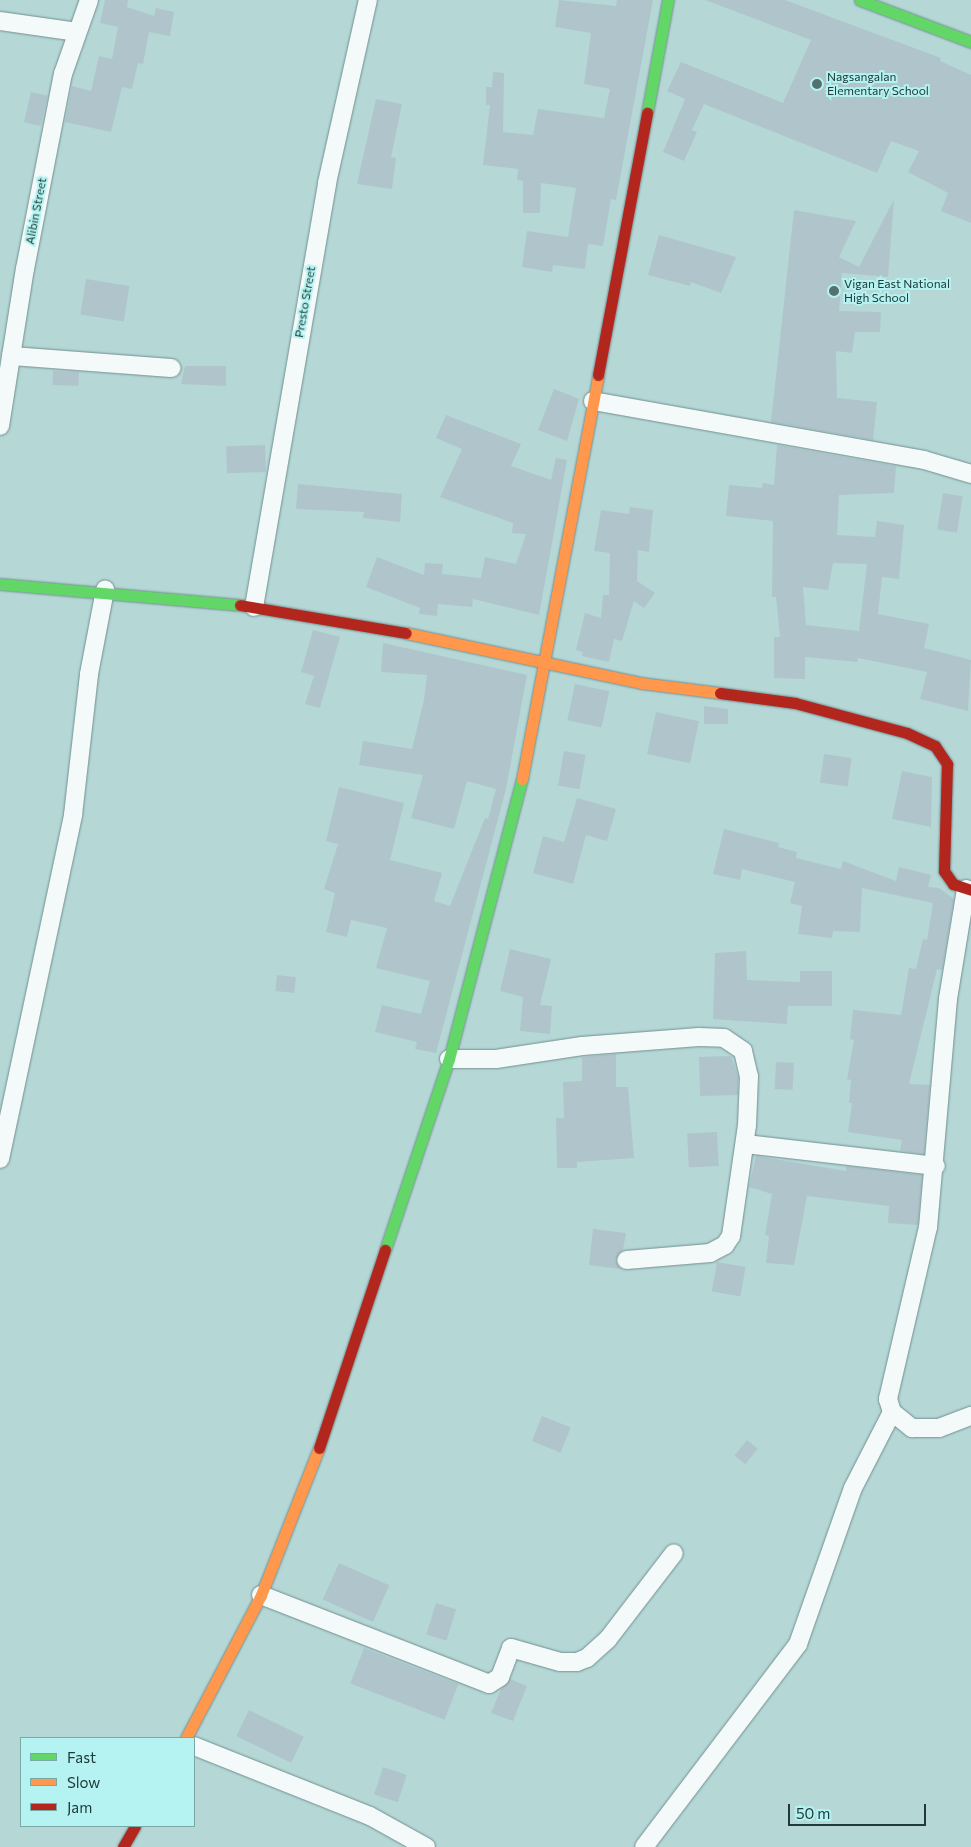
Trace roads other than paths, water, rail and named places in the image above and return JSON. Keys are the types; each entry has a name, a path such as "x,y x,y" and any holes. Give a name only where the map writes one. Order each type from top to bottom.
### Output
{"street":[{"name":"Alibin Street","path":"0,426 10,356 63,74 89,0"},
{"name":"Presto Street","path":"254,607 326,183 368,0"},
{"path":"187,1737 261,1595 302,1498 449,1059 520,792 668,0"},
{"path":"860,0 971,42"},
{"path":"0,21 77,32"},
{"path":"10,356 172,368"},
{"path":"593,401 924,460 971,474"},
{"path":"0,584 105,590 254,607 402,630 543,663 640,682 795,703 923,738 935,746 947,764 944,871 953,884 969,890 948,999 936,1166 913,1301 889,1387 892,1412 853,1488 798,1644 644,1847"},
{"path":"0,1159 73,815 89,674 105,590"},
{"path":"449,1059 496,1059 582,1046 699,1037 724,1038 743,1051 747,1060 746,1144 731,1236 726,1245 710,1253 626,1260"},
{"path":"746,1144 936,1166"},
{"path":"892,1412 912,1428 924,1430 971,1416"},
{"path":"261,1595 489,1684 500,1677 511,1648 560,1662 577,1662 587,1658 608,1639 674,1553"},
{"path":"195,1746 370,1816 426,1847"},
{"path":"123,1847 135,1827"}],"place":[{"name":"Nagsangalan Elementary School","path":"817,84"},
{"name":"Vigan East National High School","path":"834,291"}]}
